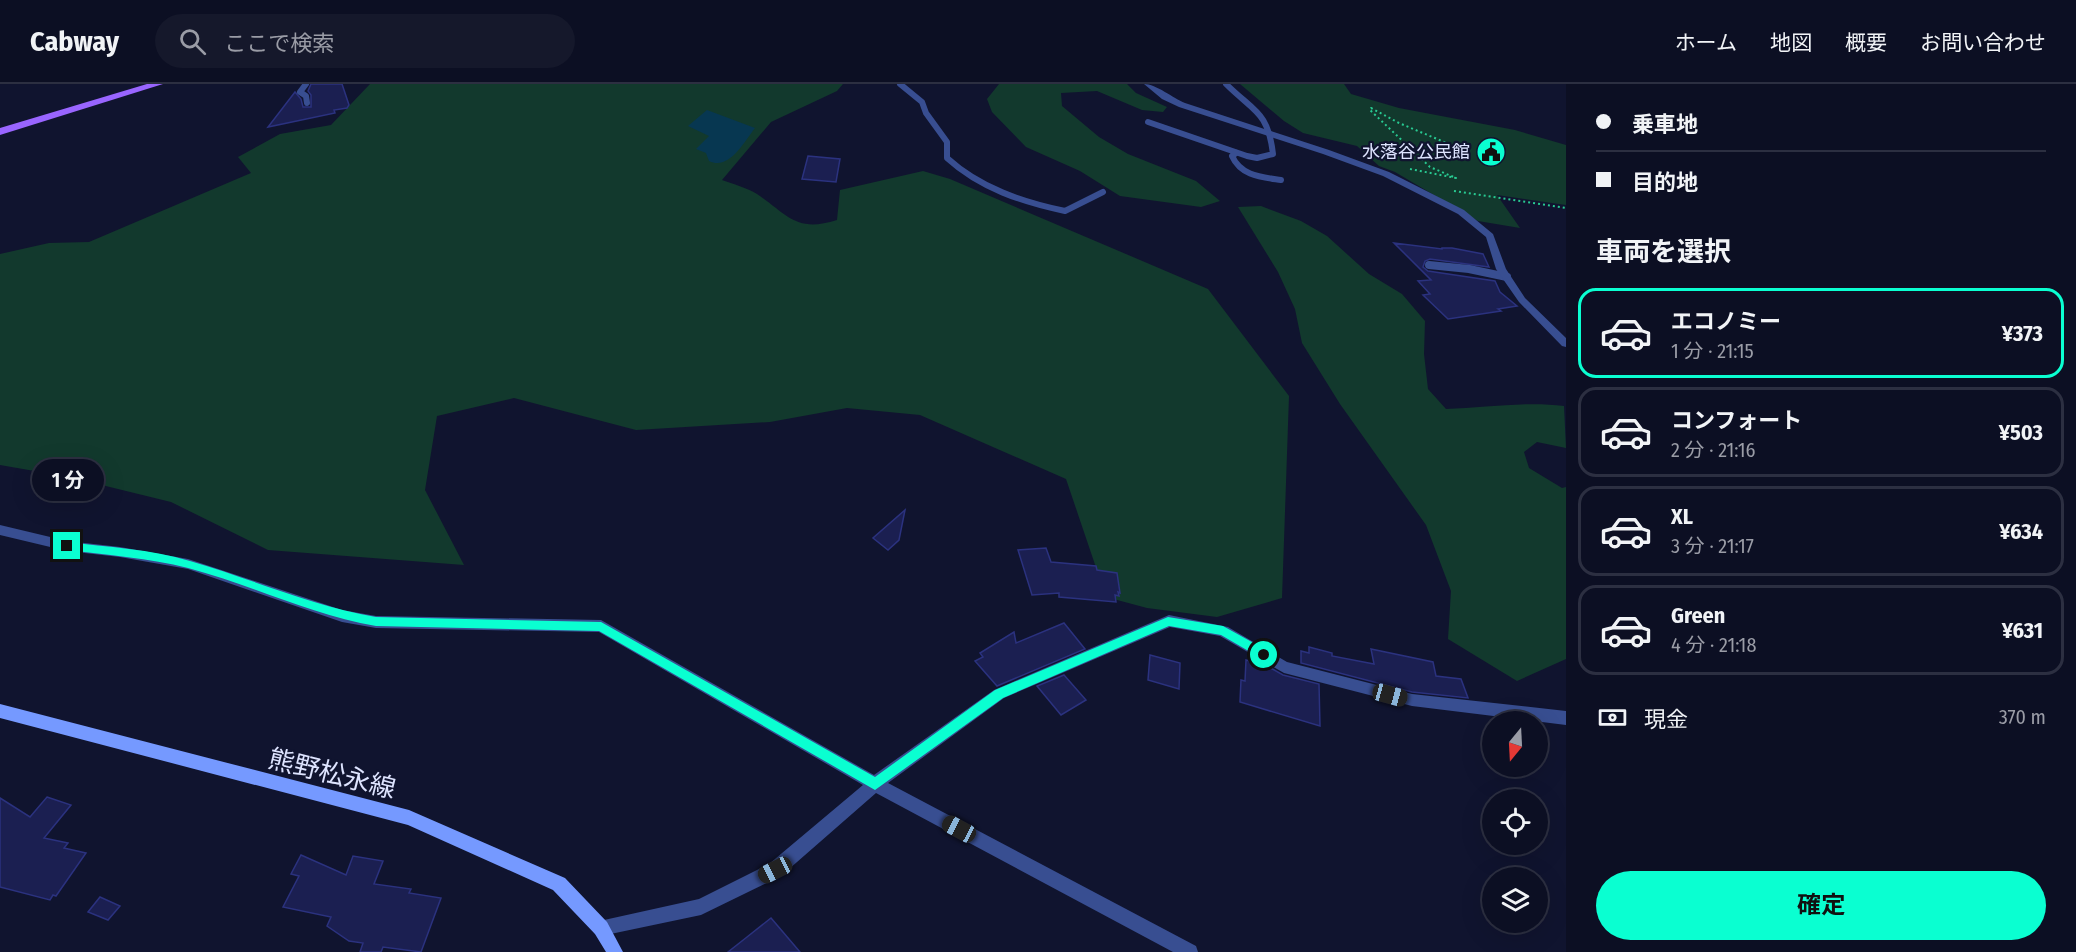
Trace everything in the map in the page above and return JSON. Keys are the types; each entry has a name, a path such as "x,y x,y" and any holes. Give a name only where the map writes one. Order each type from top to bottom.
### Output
{"main road":[{"path":"0,132 158,84"},
{"name":"熊野松永線","path":"0,711 409,818 560,884 601,928 615,952"}],"street":[{"path":"1148,84 1165,97 1182,105 1386,174 1461,212 1490,236 1501,269 1522,300 1566,344"},
{"path":"0,530 67,546 120,552 188,564 342,616 376,622 601,627 875,784 1190,952"},
{"path":"601,928 701,907 775,870 875,784 999,694 1168,621 1223,631 1284,667 1412,700 1566,718"}],"lane":[{"path":"306,84 300,92 306,96 307,103"},
{"path":"900,84 922,102 926,113 947,142 947,158 957,168 978,180 1015,196 1065,212 1103,192"},
{"path":"1148,122 1236,153 1257,158 1268,157 1272,154 1272,136 1266,118 1226,84"},
{"path":"1236,153 1232,156 1234,164 1241,170 1251,175 1281,180"},
{"path":"1429,265 1469,269 1507,277"}],"path":[{"path":"1410,169 1456,178 1430,167 1392,133 1370,110 1371,108 1399,123 1449,144"},
{"path":"1450,190 1566,208"}],"green space":[{"path":"370,84 843,84 837,91 771,122 722,180 757,194 793,220 812,224 837,220 840,190 923,171 950,179 1208,289 1289,396 1282,598 1217,617 1147,608 1106,597 1066,479 920,415 847,408 770,422 636,430 514,398 437,416 425,490 464,565 268,550 171,502 69,477 0,465 0,254 49,243 89,242 251,173 238,157 280,134 331,125"},
{"path":"999,84 1127,84 1136,93 1167,107 1163,112 1142,110 1097,91 1061,93 1062,106 1099,137 1128,154 1196,181 1220,201 1201,207 1120,196 1080,171 1026,147 992,112 987,99"},
{"path":"1240,84 1344,84 1351,94 1399,108 1515,130 1566,145 1566,205 1497,195 1520,228 1478,221 1395,172 1379,166 1357,146 1303,133 1284,121"},
{"path":"1261,206 1301,221 1327,236 1369,274 1402,294 1425,321 1424,354 1428,389 1446,409 1520,404 1564,406 1566,448 1537,442 1524,452 1529,468 1562,488 1566,487 1566,659 1517,681 1448,639 1451,591 1426,525 1340,404 1302,343 1295,309 1278,272 1238,207"}],"water":[{"path":"707,110 755,128 735,154 723,162 709,161 706,153 696,149 709,136 688,126"}],"building":[{"path":"311,84 342,84 349,105 347,108 334,110 335,113 268,127 295,92 301,99 303,107 311,107 311,95 308,91"},
{"path":"808,156 840,159 836,182 802,179"},
{"path":"1394,243 1442,249 1452,248 1483,254 1489,267 1430,259 1425,261 1423,267 1428,271 1495,281 1500,292 1517,306 1498,309 1501,311 1448,319 1423,295 1430,294 1418,281 1431,280"},
{"path":"905,510 899,540 888,550 873,538"},
{"path":"1046,548 1051,562 1096,566 1097,570 1117,573 1120,593 1118,592 1119,596 1115,595 1116,602 1059,597 1059,593 1032,595 1018,550"},
{"path":"1064,623 1085,649 997,686 975,661 983,657 980,653 1014,632 1016,643"},
{"path":"1309,647 1332,653 1332,656 1374,664 1371,649 1433,662 1436,676 1461,679 1468,698 1412,692 1301,663 1301,651 1309,653"},
{"path":"1150,655 1180,663 1179,689 1148,680"},
{"path":"1246,660 1267,666 1283,675 1319,684 1320,726 1240,702 1241,680 1245,681"},
{"path":"1064,675 1086,700 1061,715 1037,686"},
{"path":"47,797 71,805 44,838 68,843 64,848 86,853 56,896 53,895 50,900 0,887 0,798 30,817"},
{"path":"301,855 346,875 353,856 383,861 374,884 411,889 409,893 441,898 421,952 383,947 381,952 360,952 363,943 349,941 327,926 331,917 283,907 299,876 291,874"},
{"path":"100,897 120,906 108,920 88,912"},
{"path":"771,918 800,952 728,952 747,937"}],"place":[{"name":"水落谷公民館","path":"1491,152"}],"route":[{"path":"67,546 120,552 188,564 342,616 376,622 601,627 875,784 999,694 1168,621 1223,631 1264,655"}]}
